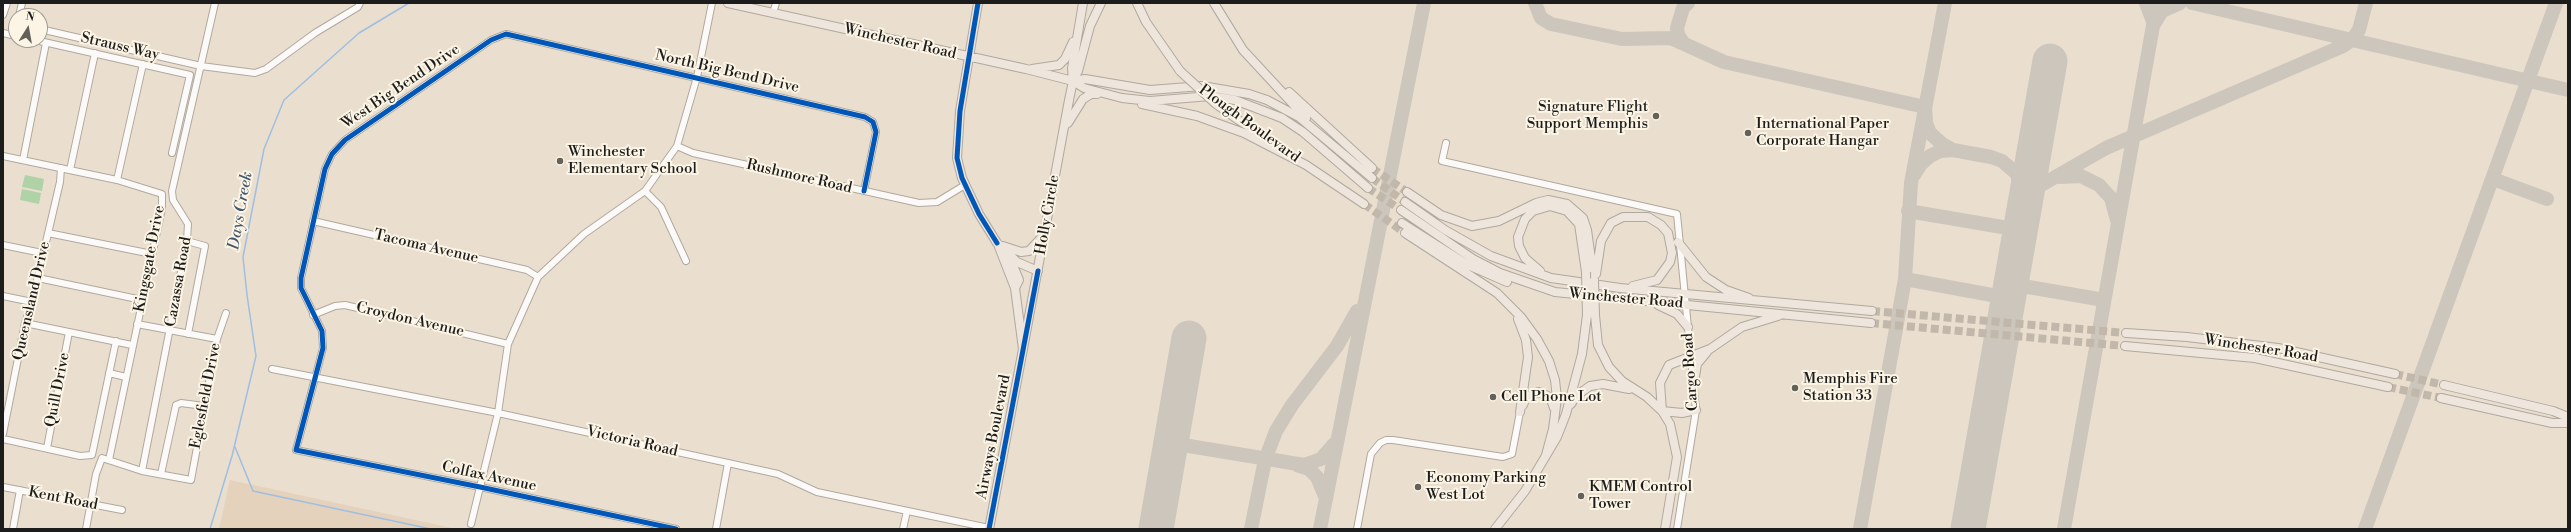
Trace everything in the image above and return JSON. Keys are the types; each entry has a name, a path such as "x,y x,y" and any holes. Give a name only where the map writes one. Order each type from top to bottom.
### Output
{"main road":[{"name":"Winchester Road","path":"728,3 970,58 1026,69 1072,81 1101,94 1122,98 1164,100 1210,96 1235,100 1282,118 1303,132 1368,188"},
{"name":"Airways Boulevard","path":"978,3 957,136 958,158 965,184 979,214 997,243 1015,288 1023,349 989,529"},
{"path":"1072,81 1072,68 1083,3"},
{"path":"1072,81 1078,71 1090,26 1101,3"},
{"name":"Plough Boulevard","path":"1137,3 1146,22 1180,71 1216,104 1306,165"},
{"path":"1214,3 1243,50 1323,136"},
{"path":"1026,69 1058,65 1065,59 1082,12"},
{"path":"1257,66 1276,80 1372,168"},
{"name":"Winchester Road","path":"1072,81 1085,79 1150,90 1202,86 1234,90 1267,100 1284,108 1323,136 1372,178"},
{"name":"Holly Circle","path":"1023,349 1072,81"},
{"path":"1063,134 1074,110 1083,99 1091,94 1101,94"},
{"path":"1122,98 1221,124 1244,133 1306,165 1364,204"},
{"path":"1407,192 1441,215 1472,226 1499,221 1536,203 1548,200 1568,204 1583,218 1587,230 1594,281"},
{"name":"Winchester Road","path":"1405,202 1445,230 1490,256 1551,278 1620,288 1769,303 1872,311"},
{"path":"1551,278 1525,258 1518,246 1518,237 1525,219 1541,207 1559,207 1574,217 1581,233 1591,315 1598,345 1603,358 1614,372 1634,390"},
{"name":"Winchester Road","path":"1401,210 1473,259 1500,273 1555,292 1871,323"},
{"path":"1495,529 1525,491 1557,437 1566,414 1591,315 1594,281 1601,241 1611,223 1623,217 1648,217 1661,225 1668,233 1672,253 1670,262 1657,280 1620,288"},
{"path":"1402,223 1444,251 1492,276 1517,285 1555,292"},
{"path":"1405,232 1471,276 1511,306 1537,339 1549,361 1555,380 1557,398 1555,419 1546,455"},
{"path":"997,243 1012,250 1029,251 1045,233"},
{"path":"1678,242 1706,277 1726,290 1769,303"},
{"name":"Airways Boulevard","path":"997,243 1017,262 1038,271"},
{"path":"1008,255 1018,275 1019,280 1015,288"},
{"path":"1652,302 1677,314 1688,327"},
{"path":"1511,306 1521,325 1528,357 1520,412"},
{"path":"1662,411 1659,394 1663,374 1669,365 1710,349 1742,327 1784,314"},
{"name":"Winchester Road","path":"2126,333 2187,337 2278,348 2395,374"},
{"name":"Winchester Road","path":"2125,346 2255,358 2388,387"},
{"path":"1694,383 1697,364 1710,349"},
{"path":"1566,414 1576,396 1590,386 1615,385 1634,390 1647,397 1662,411 1672,429 1677,458 1665,529"},
{"path":"2444,385 2553,411 2568,417"},
{"path":"1520,412 1526,397 1533,393 1545,393 1553,402 1555,419"},
{"path":"2442,398 2552,423 2568,423"},
{"path":"1662,411 1682,413 1696,410"}],"street":[{"name":"Cazassa Road","path":"142,471 188,240 188,224 173,200 172,191 215,3"},
{"name":"Strauss Way","path":"48,31 201,66 256,73 266,69 309,37 358,7 360,3"},
{"path":"471,524 498,413 508,344 538,277 584,234 645,191 677,146 697,77 712,3"},
{"path":"773,13 776,3"},
{"path":"3,15 5,4"},
{"name":"North Big Bend Drive","path":"506,34 697,77 870,119 876,132 864,191"},
{"name":"West Big Bend Drive","path":"296,450 323,348 322,331 301,288 301,278 325,169 332,154 344,140 491,40 506,34"},
{"path":"48,43 190,75 172,152"},
{"path":"23,160 45,48"},
{"path":"70,170 95,53"},
{"path":"117,180 142,64"},
{"name":"Cargo Road","path":"1446,143 1442,161 1677,214 1678,242 1685,294 1696,410 1677,529"},
{"name":"Rushmore Road","path":"677,146 693,153 918,204 937,202 965,184"},
{"name":"Kingsgate Drive","path":"3,156 117,180 162,194 162,208 109,460"},
{"name":"Queensland Drive","path":"3,434 25,323 38,278 42,253 60,182 60,168"},
{"path":"645,191 661,208 686,262"},
{"name":"Tacoma Avenue","path":"313,221 527,270 538,277"},
{"path":"48,233 152,254"},
{"path":"188,240 204,246 188,334"},
{"path":"3,245 42,253"},
{"path":"38,278 142,300"},
{"path":"3,296 32,302"},
{"name":"Croydon Avenue","path":"313,315 334,306 345,305 508,344"},
{"name":"Eglesfield Drive","path":"161,474 191,480 216,339 226,313"},
{"path":"25,323 132,345"},
{"path":"137,324 216,339"},
{"name":"Quill Drive","path":"47,448 69,332"},
{"path":"3,439 80,456 92,455 116,342"},
{"name":"Victoria Road","path":"272,369 498,413 778,474 817,492 989,529"},
{"path":"109,373 126,377"},
{"path":"3,396 10,398"},
{"path":"86,529 102,458 142,471 161,474 174,409 181,403 204,406"},
{"path":"1357,529 1371,454 1380,443 1386,440 1393,440 1503,457 1512,454 1520,412"},
{"name":"Colfax Avenue","path":"296,450 480,486 676,529"},
{"path":"716,529 728,463"},
{"name":"Kent Road","path":"3,486 122,510"},
{"path":"13,529 20,490"},
{"path":"903,529 907,511"}],"shaded area":[{"path":"230,480 457,529 219,529"}],"green space":[{"path":"25,175 44,179 42,191 22,187"},
{"path":"22,189 41,193 39,204 20,200"}],"waterway":[{"name":"Days Creek","path":"210,529 232,456 256,356 243,257 264,149 284,100 359,33 409,3"},
{"path":"235,447 253,491 431,529"}],"taxiway":[{"path":"1320,529 1424,3"},
{"path":"1535,3 1541,18 1551,24 1622,39 1671,38 1724,62 1925,107 1926,123 1930,133 1942,144 1953,150 1991,157 2002,161 2016,173 2024,191 2025,205"},
{"path":"1683,42 1678,35 1677,28 1683,8 1688,3"},
{"path":"1860,529 1905,279 1911,183 1945,3"},
{"path":"2146,3 2154,24 2162,11 2180,3"},
{"path":"2064,529 2157,3"},
{"path":"2192,3 2568,90"},
{"path":"2025,205 2036,188 2106,148 2343,46 2352,40 2359,30 2366,3"},
{"path":"2365,529 2556,3"},
{"path":"1914,175 1921,164 1930,156 1940,151 1953,150"},
{"path":"2059,177 2081,176 2099,185 2111,198 2117,220"},
{"path":"2493,179 2547,199"},
{"path":"1908,211 2020,230"},
{"path":"1905,279 2008,298"},
{"path":"2011,284 2104,300"},
{"path":"1251,529 1265,460 1276,431 1292,405 1337,346 1357,311"},
{"path":"1171,443 1304,465 1321,459 1334,444"},
{"path":"1297,465 1309,469 1317,477 1325,496"}],"runway":[{"path":"1968,529 2050,61"},
{"path":"1156,529 1189,338"}],"tunnel":[{"path":"1372,168 1407,192"},
{"path":"1372,178 1405,202"},
{"path":"1368,188 1401,210"},
{"path":"1364,204 1405,233"},
{"path":"1872,311 2126,333"},
{"path":"1871,323 2125,346"},
{"path":"2395,374 2444,385"},
{"path":"2388,387 2441,398"}],"cycle path":[{"path":"978,3 960,111 957,158 962,178 979,214 997,243"},
{"path":"676,529 480,487 296,450 323,348 322,331 301,288 301,278 325,169 332,154 345,140 491,40 506,34 865,117 873,122 876,132 864,191"},
{"path":"989,529 1038,271"}],"place":[{"name":"Signature Flight Support Memphis","path":"1656,116"},
{"name":"International Paper Corporate Hangar","path":"1748,133"},
{"name":"Winchester Elementary School","path":"560,161"},
{"name":"Memphis Fire Station 33","path":"1795,388"},
{"name":"Cell Phone Lot","path":"1493,397"},
{"name":"Economy Parking West Lot","path":"1418,487"},
{"name":"KMEM Control Tower","path":"1581,496"}]}
